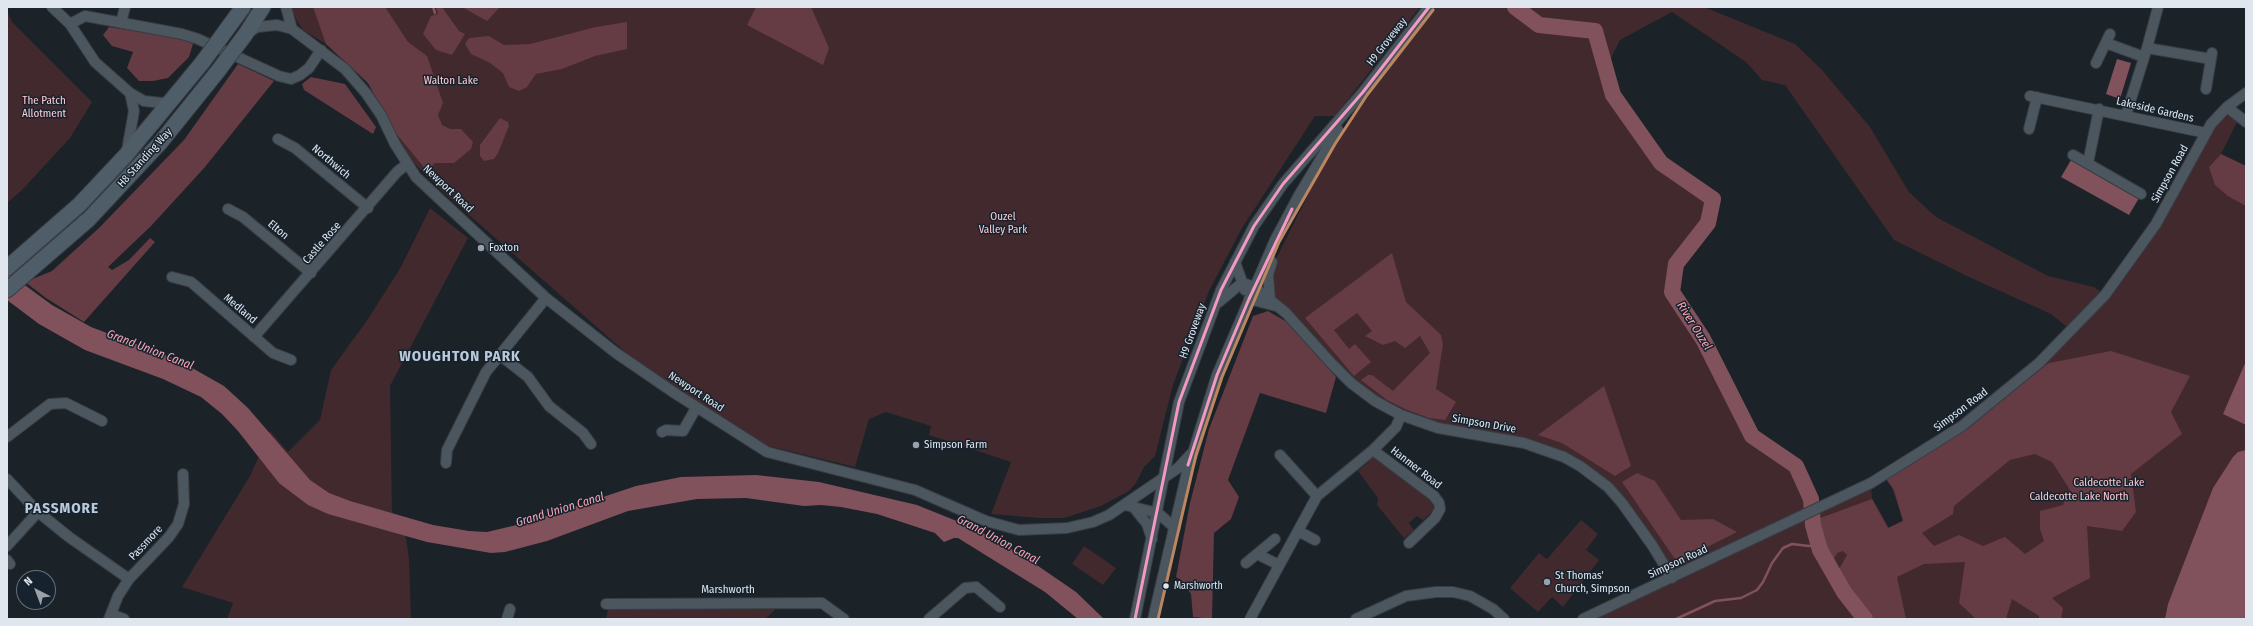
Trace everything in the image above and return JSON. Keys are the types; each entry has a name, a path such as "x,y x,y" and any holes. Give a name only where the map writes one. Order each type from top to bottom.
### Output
{"highway":[{"name":"H8 Standing Way","path":"7,268 79,205 126,155 173,100 243,7"},
{"name":"H8 Standing Way","path":"7,290 89,219 140,165 183,116 218,71 263,7"}],"street":[{"path":"52,7 70,24 95,62 130,93 144,101 162,103 173,100"},
{"path":"121,23 125,7"},
{"path":"286,7 292,29"},
{"name":"H9 Groveway","path":"1135,619 1158,513 1179,402 1213,309 1235,262 1254,226 1283,184 1363,92 1429,7"},
{"path":"2126,115 2146,53 2158,7"},
{"path":"70,24 85,16 182,34 198,39 279,76 291,79 300,75 309,68 321,50"},
{"path":"244,35 257,27 278,25 292,29"},
{"name":"Newport Road","path":"292,29 345,69 381,115 407,164 423,184 546,298 616,353 696,408 767,452 915,490 986,521 1019,530 1067,528 1093,522 1130,507 1164,476 1181,465 1191,454"},
{"path":"2096,63 2108,39 2146,53 2211,56 2206,89"},
{"name":"H9 Groveway","path":"1152,619 1175,528 1191,454 1217,375 1254,287 1299,195 1331,141 1363,92"},
{"path":"126,155 134,111 130,93"},
{"name":"Simpson Road","path":"1583,619 1835,501 1878,479 1962,426 2039,363 2072,331 2105,295 2156,224 2206,133 2227,107 2246,93"},
{"name":"Lakeside Gardens","path":"2029,129 2034,96 2206,133"},
{"path":"2227,107 2246,122"},
{"name":"Lakeside Gardens","path":"2088,163 2099,110"},
{"name":"Northwich","path":"278,139 295,148 368,208"},
{"path":"2073,155 2141,194"},
{"name":"Castle Rose","path":"254,337 368,208 397,172 407,164"},
{"path":"1270,299 1268,276 1270,265 1293,219 1299,195"},
{"name":"Elton","path":"228,209 243,216 311,273"},
{"path":"1235,262 1242,285 1249,299"},
{"name":"Medland","path":"172,277 191,282 273,353 291,360"},
{"path":"1213,309 1226,294 1242,285 1254,287"},
{"name":"Simpson Drive","path":"1254,287 1286,313 1351,383 1375,401 1401,415 1438,428 1524,443 1564,457 1580,466 1608,487 1622,503 1652,545 1672,578"},
{"path":"446,463 447,450 478,386 500,355 546,298"},
{"name":"Simpson Drive","path":"1249,299 1277,307"},
{"path":"500,355 528,377 550,406 583,432 591,444"},
{"path":"7,437 50,404 66,403 102,421"},
{"path":"662,432 666,430 682,431 696,408"},
{"name":"Hanmer Road","path":"1250,619 1317,496 1373,450 1396,428 1401,415"},
{"name":"Hanmer Road","path":"1373,450 1434,496 1439,503 1440,510 1435,518 1409,543"},
{"path":"1280,456 1317,496"},
{"name":"Passmore","path":"124,619 110,616 118,596 129,579 169,537 178,524 184,504 183,474"},
{"path":"7,480 38,512 68,537 129,579"},
{"path":"1130,507 1158,513 1175,528"},
{"path":"1130,507 1147,524 1152,539"},
{"path":"7,546 38,512"},
{"path":"1298,531 1315,540"},
{"path":"1246,563 1275,539"},
{"path":"1257,554 1279,565"},
{"path":"929,619 958,599 965,588 976,586 1000,607"},
{"path":"1356,619 1377,615 1406,596 1436,592 1453,592 1470,596 1493,609 1504,619"},
{"name":"Marshworth","path":"606,604 822,603 844,619"}],"green space":[{"name":"Ouzel Valley Park","path":"290,7 1420,7 1335,116 1315,116 1242,228 1209,291 1194,329 1173,385 1155,456 1144,467 1136,483 1129,491 1101,506 1064,518 1039,518 991,514 1011,462 929,435 931,426 886,412 869,419 855,467 768,446 678,392 632,358 444,193 413,162 402,146 368,83 326,44 303,30"},
{"path":"313,7 385,7 408,42 427,56 443,103 438,115 442,125 450,129 461,129 473,142 471,149 454,163 435,163 427,171 394,131 368,83 326,44"},
{"path":"436,7 442,7 459,31 465,34 452,55 436,50 423,34 431,16 438,14"},
{"path":"462,7 500,7 487,21"},
{"path":"756,7 811,7 829,48 823,65 747,25"},
{"path":"1430,7 1704,7 1795,44 1822,70 1870,127 1909,192 1936,217 2048,276 2094,287 2105,295 2227,107 2239,118 2221,154 2246,166 2246,619 1583,619 1672,578 1622,503 1564,457 1438,428 1375,401 1277,307 1272,278 1275,261 1333,145","holes":["1672,12 1746,62 1762,80 1785,85 1894,240 1967,276 2051,314 2072,331 1935,444 1884,476 1892,488 1903,520 1889,528 1872,498 1871,483 1813,512 1811,499 1796,466 1752,435 1703,339 1672,292 1676,263 1708,223 1713,199 1661,163 1613,95 1608,76 1612,56 1620,40"]},
{"name":"The Patch Allotment","path":"7,11 12,22 92,102 70,138 22,190 7,203"},
{"path":"627,22 627,49 595,56 562,69 536,74 527,87 519,91 509,87 503,73 490,63 471,54 465,44 469,38 489,36 504,45 530,44 596,27"},
{"path":"109,27 179,38 193,44 189,57 168,78 153,81 139,81 127,68 133,52 112,46 103,35"},
{"path":"238,64 274,81 205,167 151,226 108,267 112,270 129,260 150,238 155,242 84,322 46,298 25,282 52,271 99,228 184,140"},
{"path":"311,77 345,84 376,127 373,134 304,90 302,84"},
{"path":"500,118 508,122 509,126 494,159 484,161 480,156 480,145"},
{"path":"2221,154 2246,166 2246,206 2228,196 2215,185 2209,167"},
{"path":"430,208 468,238 390,386 392,512 406,537 409,559 411,619 227,619 233,603 182,587 250,476 270,431 288,452 320,420 331,370 368,319 401,267"},
{"path":"1392,253 1406,302 1441,335 1443,344 1436,389 1456,402 1445,420 1429,418 1405,409 1387,400 1361,380 1368,375 1372,375 1393,391 1430,353 1420,336 1405,348 1395,341 1383,345 1365,336 1372,331 1357,313 1334,330 1349,349 1355,344 1371,362 1354,376 1305,318"},
{"path":"1268,311 1287,322 1336,377 1326,413 1260,393 1228,480 1239,497 1231,519 1214,533 1212,619 1193,617 1191,594 1182,581 1176,577 1190,503 1209,429 1253,316"},
{"path":"2111,351 2190,376 2171,412 2182,434 2131,474 2136,512 2122,531 2087,526 2090,578 2052,598 2063,608 2061,619 2039,619 2039,616 2012,599 2006,619 1976,619 1959,603 1965,562 1924,564 1897,577 1906,619 1874,619 1838,571 1847,555 1843,551 1837,553 1832,562 1824,547 1815,520 1872,499 1888,528 1903,521 1894,490 1884,476 2049,363","holes":["2035,454 2052,462 2070,490 2063,505 2040,511 2040,529 2044,541 2025,554 2005,537 1983,546 1959,535 1934,546 1922,533 1953,514 1954,506 2010,460"]},
{"path":"1604,386 1631,466 1615,476 1562,443 1538,435"},
{"path":"1374,457 1431,498 1434,510 1423,520 1417,516 1409,523 1414,530 1404,538 1377,505 1378,498 1358,471"},
{"path":"1637,473 1655,481 1681,520 1713,519 1737,532 1677,562 1622,482"},
{"path":"1581,520 1598,534 1586,550 1599,560 1563,607 1552,597 1538,612 1510,588 1539,553 1547,559"},
{"path":"1084,546 1116,568 1103,585 1072,564"},
{"path":"774,607 775,610 765,619 606,619 608,609"}],"water":[{"path":"2117,59 2131,63 2120,99 2106,94"},
{"path":"2071,160 2139,198 2129,215 2061,177"},
{"name":"Grand Union Canal","path":"7,272 52,305 91,327 178,360 224,386 248,408 310,480 329,493 350,501 433,525 469,531 487,532 525,523 636,486 681,477 756,475 819,482 917,505 974,528 1025,557 1076,592 1104,619 1078,619 1045,592 958,538 944,542 935,533 877,514 841,507 821,505 804,506 746,498 697,499 628,511 547,541 505,552 491,553 427,542 328,514 308,505 279,483 238,431 222,414 201,397 163,379 85,350 39,324 7,300"},
{"path":"2246,361 2246,425 2223,414"},
{"path":"2246,450 2246,619 2165,619 2168,604 2213,488 2233,457 2238,452"}],"waterway":[{"path":"433,7 435,13"},
{"name":"River Ouzel","path":"1515,7 1539,25 1595,31 1613,95 1661,163 1713,199 1708,223 1676,264 1672,292 1703,339 1752,436 1796,466 1811,499 1813,525 1820,550 1844,592 1865,619"},
{"path":"1676,619 1715,601 1741,598 1757,590 1763,582 1772,563 1783,548 1792,544 1809,546 1818,544"}],"transit line":[{"path":"1135,619 1179,402 1221,290 1254,226 1283,184 1363,92 1429,7"},
{"path":"1158,619 1196,455 1222,377 1279,242 1335,144 1367,95 1433,10"},
{"path":"1188,465 1217,375 1249,299 1292,209"}],"place":[{"name":"Foxton","path":"481,248"},
{"name":"Simpson Farm","path":"916,445"},
{"name":"St Thomas' Church, Simpson","path":"1547,582"},
{"name":"Marshworth","path":"1166,586"}],"district":[{"name":"WOUGHTON PARK","path":"460,357"},
{"name":"PASSMORE","path":"62,509"}],"park label":[{"name":"Walton Lake","path":"451,81"},
{"name":"Caldecotte Lake","path":"2109,483"},
{"name":"Caldecotte Lake North","path":"2079,497"}]}
